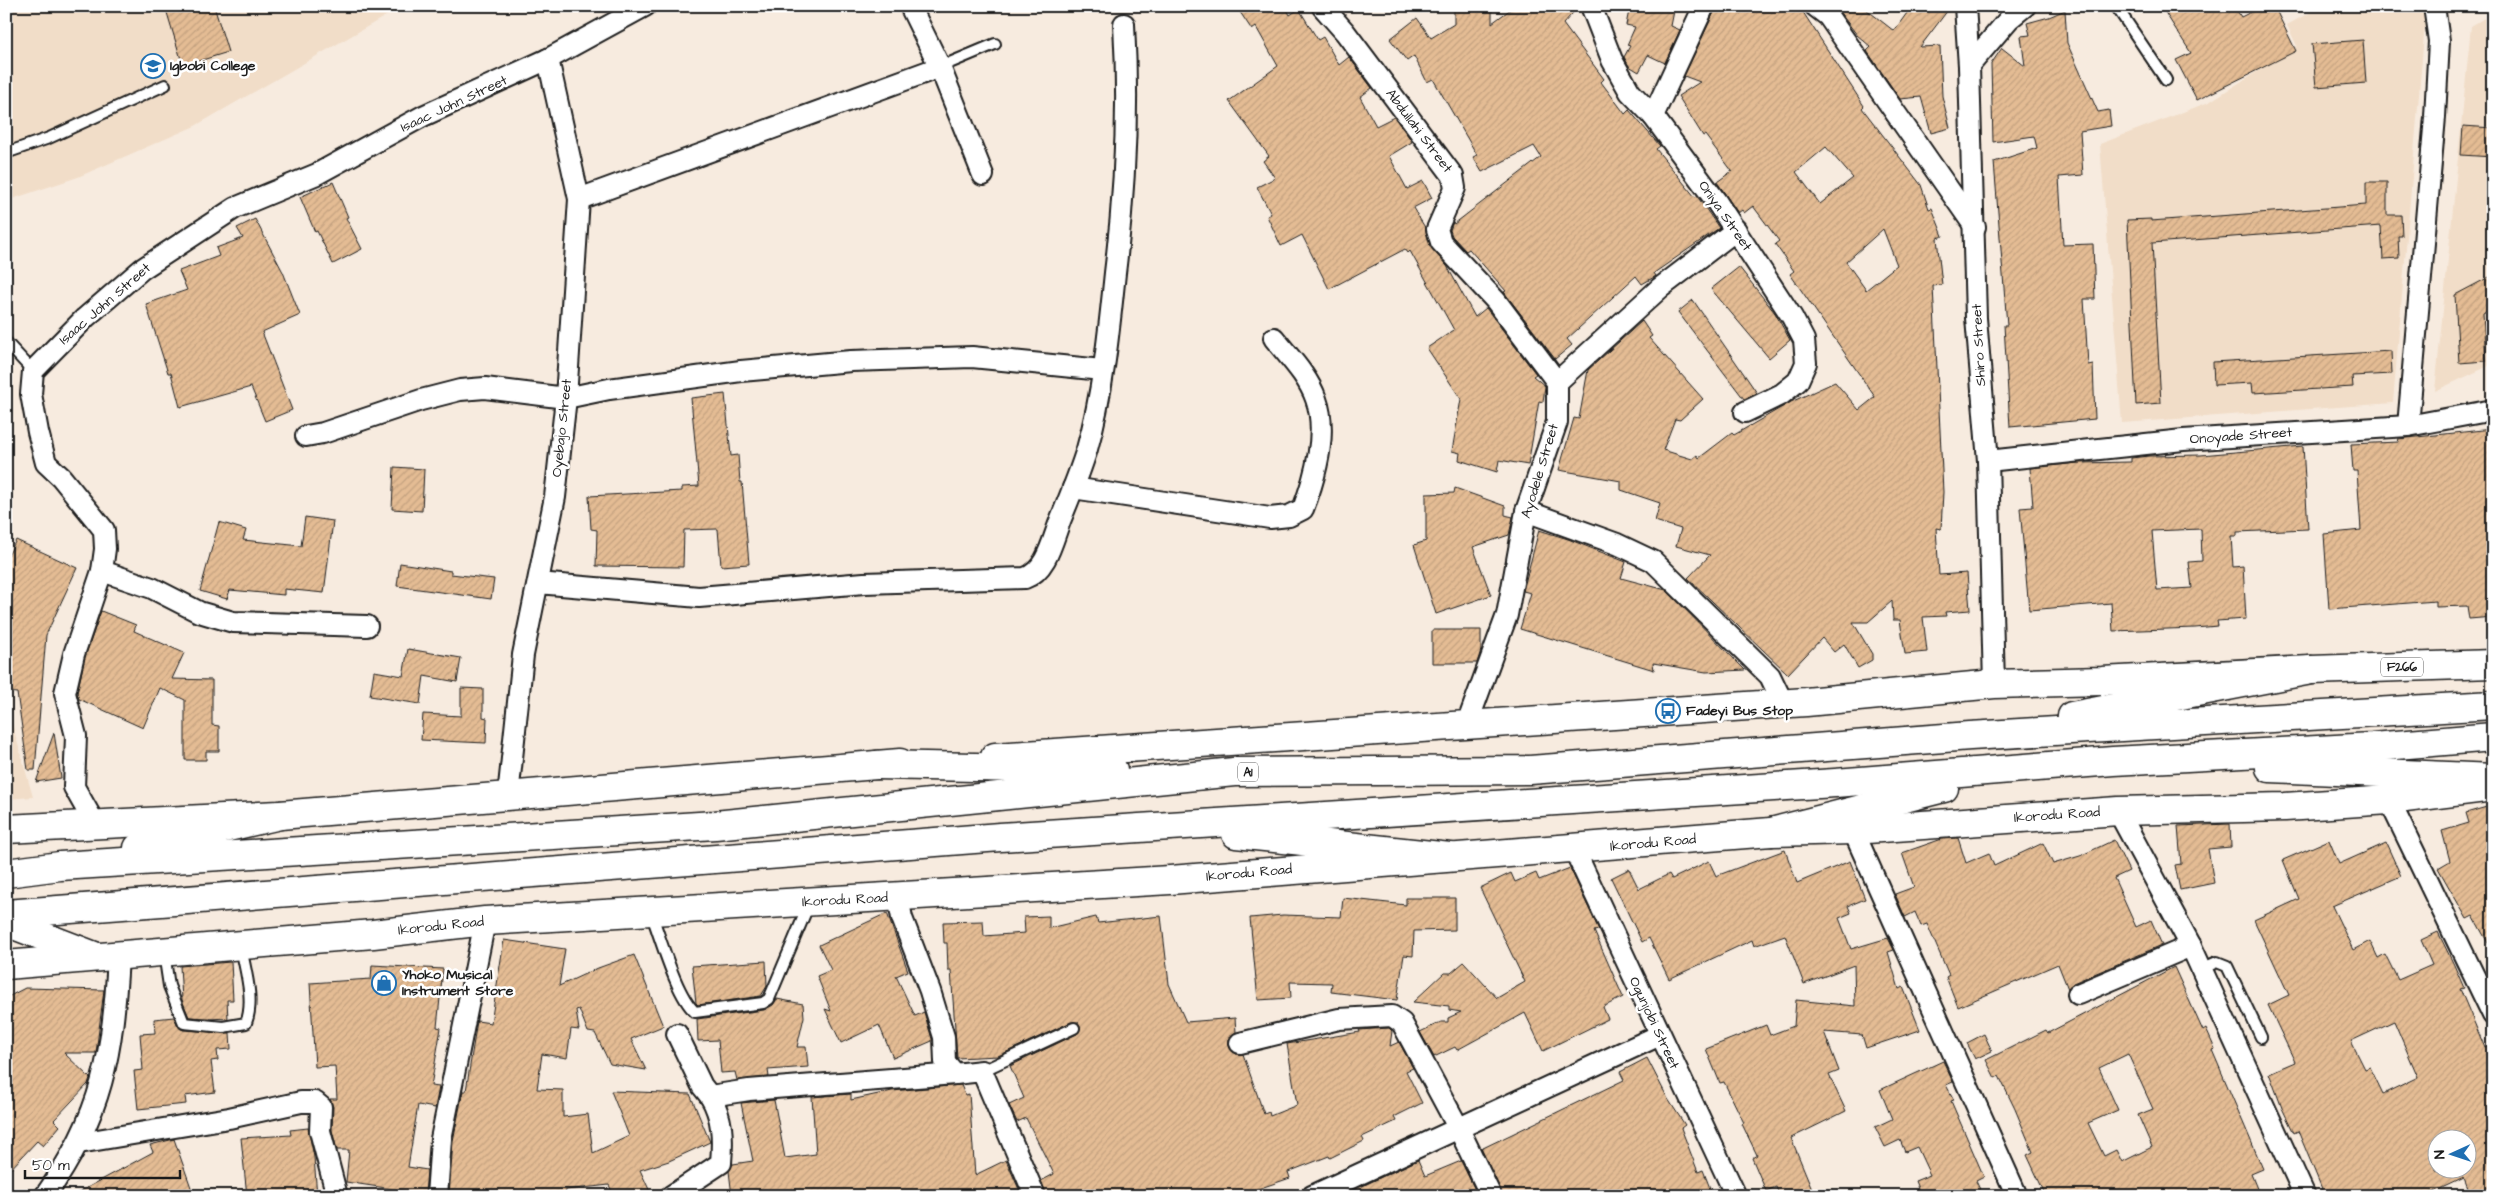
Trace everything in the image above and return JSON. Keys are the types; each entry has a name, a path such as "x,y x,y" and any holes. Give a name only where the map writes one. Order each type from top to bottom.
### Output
{"main road":[{"name":"F266","path":"2311,670 2493,664"},
{"path":"6,829 96,826 280,815 877,765 1466,727 1783,703 1994,684 2102,681 2311,670"},
{"path":"1970,736 2311,670"},
{"name":"A1","path":"6,873 60,866 715,825 1234,772 1530,770 1970,736 2493,706"},
{"path":"6,914 1160,826 1552,802 2014,770 2113,761 2372,747 2493,738"},
{"path":"2113,761 2493,778"},
{"path":"877,765 1234,772"},
{"path":"1771,832 2014,770"},
{"name":"Ikorodu Road","path":"6,965 241,945 486,921 1170,880 1450,857 1574,850 1771,832 1853,830 2118,811 2286,807 2388,800 2493,788"},
{"path":"60,866 280,815"},
{"path":"1160,826 1450,857"},
{"path":"6,922 107,956"}],"street":[{"name":"Isaac John Street","path":"33,370 85,318 142,269 235,208 317,174 423,116 548,59 645,6"},
{"path":"910,6 940,67 983,175"},
{"name":"Abdullahi Street","path":"1322,6 1345,32 1453,176 1454,188 1437,229 1441,242 1496,301 1557,382"},
{"name":"Oniya Street","path":"1591,6 1612,60 1630,92 1653,116 1736,230 1792,317 1804,340 1807,351 1806,363 1798,380 1782,394 1745,412"},
{"path":"1653,116 1704,6"},
{"path":"1815,6 1828,16 1975,227"},
{"name":"Shiro Street","path":"1965,6 1975,227 1976,318 1988,461 1994,684"},
{"path":"1969,66 2009,19 2025,6"},
{"path":"2408,426 2435,117 2439,41 2434,6"},
{"path":"538,583 700,598 864,583 1025,578 1039,570 1074,488 1087,447 1102,370 1120,228 1124,171 1127,86 1124,24"},
{"name":"Oyebajo Street","path":"508,796 523,655 555,497 566,398 579,199 548,59"},
{"path":"579,199 940,67"},
{"path":"1557,382 1660,288 1736,230"},
{"path":"1074,488 1270,518 1289,516 1303,509 1319,456 1320,428 1317,400 1301,371 1274,338"},
{"path":"306,436 323,434 421,400 460,390 485,388 566,398 609,389 741,371 851,361 972,357 1102,370"},
{"path":"33,370 31,394 46,463 61,477 104,530 106,549 102,570 74,654 65,693 76,736 74,786 96,826"},
{"name":"Ayodele Street","path":"1466,727 1507,615 1526,511 1557,422 1557,382"},
{"name":"Onoyade Street","path":"1988,461 2183,440 2408,426 2493,410"},
{"path":"1526,511 1643,554 1653,561 1770,676 1783,703"},
{"path":"102,570 152,588 199,612 233,622 367,626"},
{"path":"2388,800 2493,1015"},
{"path":"2118,811 2191,946 2305,1196"},
{"path":"1853,830 2017,1196"},
{"name":"Ogunjobi Street","path":"1574,850 1736,1196"},
{"path":"898,897 902,918 930,991 944,1037 945,1062 955,1074"},
{"path":"437,1196 441,1139 486,921"},
{"path":"2078,994 2191,946"},
{"path":"45,1196 79,1143 92,1113 110,1048 115,1013 107,956"},
{"path":"1240,1043 1340,1019 1392,1016 1402,1023 1459,1129 1491,1196"},
{"path":"671,1196 720,1163 724,1135 717,1107 702,1086 677,1034"},
{"path":"1312,1196 1660,1035"},
{"path":"710,1096 749,1090 982,1071 1035,1196"},
{"path":"79,1143 229,1118 301,1102 315,1102 321,1107 320,1132 337,1196"}],"lane":[{"path":"2116,6 2166,80"},
{"path":"940,67 995,44"},
{"path":"6,153 49,138 166,85"},
{"path":"6,342 33,370"},
{"path":"649,910 681,992 688,1005 696,1012 763,1003 769,999 809,903"},
{"path":"164,952 169,986 184,1023 223,1026 246,1023 249,1014 248,988 241,945"},
{"path":"2201,970 2217,962 2227,966 2261,1037"},
{"path":"982,1071 1074,1028"}],"shaded area":[{"name":"Igbobi College","path":"6,6 403,6 195,126 78,177 6,201"},
{"path":"2322,6 2424,6 2426,11 2393,403 2122,423 2100,144 2209,102 2297,46 2287,25"},
{"path":"2493,13 2493,364 2435,391 2471,26"},
{"path":"6,702 33,797 6,799"}],"building":[{"path":"165,6 214,6 228,52 183,66"},
{"path":"1236,6 1285,6 1290,15 1299,9 1318,40 1323,37 1339,65 1349,57 1372,88 1360,97 1376,126 1394,117 1409,137 1412,142 1389,156 1407,189 1423,181 1432,198 1413,208 1426,229 1430,246 1447,266 1475,317 1486,308 1536,374 1533,376 1545,386 1543,402 1539,401 1528,465 1499,460 1497,472 1459,460 1460,453 1452,451 1461,399 1427,348 1454,330 1410,251 1408,253 1405,249 1329,289 1302,235 1281,246 1267,216 1271,214 1257,187 1275,178 1263,161 1269,156 1229,101 1278,66 1256,27 1252,30"},
{"path":"1454,6 1492,6 1492,23 1515,6 1579,6 1563,24 1604,79 1601,82 1625,114 1629,110 1660,146 1656,149 1695,197 1697,196 1719,228 1654,273 1656,276 1642,284 1636,276 1567,339 1572,345 1555,359 1504,292 1506,291 1469,249 1466,251 1452,236 1450,230 1453,222 1454,224 1541,157 1534,146 1482,172 1473,157 1477,155 1433,79 1427,82 1414,56 1407,61 1390,39 1417,18 1431,38 1454,24"},
{"path":"1630,6 1675,6 1671,26 1680,30 1665,63 1648,55 1639,72 1629,66 1624,57 1630,46 1627,45 1635,27 1626,25"},
{"path":"1717,6 1799,6 1864,106 1862,108 1921,185 1929,209 1932,208 1943,236 1937,238 1942,285 1933,286 1943,492 1941,529 1936,528 1939,575 1967,573 1970,610 1945,612 1946,616 1923,617 1927,652 1905,654 1900,620 1893,620 1892,601 1868,622 1853,622 1872,654 1872,660 1858,668 1844,644 1834,652 1822,638 1788,674 1688,578 1710,555 1676,546 1681,529 1655,521 1660,503 1621,490 1621,481 1559,470 1574,418 1579,419 1588,370 1642,321 1652,336 1649,338 1703,399 1680,420 1675,419 1663,450 1692,459 1697,455 1699,458 1732,433 1734,435 1791,402 1835,382 1859,410 1875,397 1790,274 1794,271 1775,244 1779,241 1753,206 1744,213 1742,210 1738,213 1717,182 1732,171 1705,135 1703,136 1678,96 1700,82 1684,76","holes":["1826,147 1853,178 1820,204 1796,172","1883,229 1897,265 1866,290 1846,262"]},
{"path":"1835,6 1862,6 1894,31 1912,6 1951,6 1920,47 1940,46 1942,96 1950,128 1931,133 1921,97 1900,99 1867,51 1871,47 1857,35"},
{"path":"2161,6 2234,6 2241,17 2263,6 2274,6 2296,51 2197,100 2176,60 2191,53"},
{"path":"2065,10 2067,43 2098,112 2109,110 2111,126 2080,131 2083,175 2059,177 2063,245 2093,244 2095,299 2084,299 2088,365 2093,364 2095,419 2010,427 2004,325 2007,325 1994,162 2037,148 2034,136 1993,142 1991,64 2002,48 2025,66 2021,36 2030,35 2027,23"},
{"path":"2363,40 2366,83 2316,87 2312,44"},
{"path":"2463,126 2493,128 2493,157 2461,155"},
{"path":"333,182 348,217 346,218 362,249 333,264 317,231 315,232 300,197"},
{"path":"2366,182 2387,182 2387,215 2401,215 2402,236 2398,236 2399,258 2383,259 2381,226 2152,243 2161,403 2136,405 2127,220 2151,219 2151,221 2366,205"},
{"path":"255,219 283,272 300,315 262,332 292,410 265,421 251,387 180,407 171,373 168,373 146,304 187,290 179,271 219,256 216,248 243,238 237,228"},
{"path":"1739,267 1775,313 1790,340 1769,358 1711,289"},
{"path":"2493,275 2493,308 2483,313 2486,361 2459,363 2455,295"},
{"path":"1693,300 1757,393 1744,399 1678,312"},
{"path":"2391,351 2392,374 2352,376 2353,387 2253,393 2252,383 2214,385 2213,362"},
{"path":"725,394 731,456 738,455 740,482 742,482 749,564 721,566 718,529 684,530 683,567 596,566 597,530 591,529 589,496 682,491 682,487 699,486 691,398"},
{"path":"2492,429 2493,617 2469,619 2467,606 2436,607 2436,601 2329,609 2324,534 2361,530 2357,471 2353,471 2351,444 2399,442 2398,439"},
{"path":"2303,446 2308,529 2237,532 2237,536 2231,536 2233,567 2243,566 2246,619 2217,621 2218,626 2113,631 2111,603 2029,610 2020,508 2033,507 2030,468 2078,463 2131,462 2131,458 2149,456 2201,455","holes":["2201,529 2202,561 2189,562 2192,588 2157,590 2152,531"]},
{"path":"394,467 424,469 422,511 392,509"},
{"path":"1455,488 1505,506 1505,515 1513,517 1509,535 1473,547 1491,595 1436,614 1414,545 1426,541 1426,494 1454,493"},
{"path":"305,517 333,521 324,593 284,589 284,595 230,590 227,599 200,591 219,522 246,530 243,540 301,546"},
{"path":"1539,530 1568,539 1626,562 1621,578 1666,590 1745,670 1706,672 1653,663 1654,670 1520,629 1531,593 1523,591"},
{"path":"16,540 77,568 46,635 35,770 28,770 17,693 6,692 6,560"},
{"path":"400,563 451,571 451,574 494,579 491,599 397,586"},
{"path":"101,611 136,625 134,631 184,653 172,679 212,680 212,725 219,726 219,751 206,751 206,760 185,760 185,700 160,688 143,728 79,699 77,693 85,657"},
{"path":"1432,630 1481,630 1481,650 1477,663 1432,663"},
{"path":"408,649 461,658 457,682 424,676 420,704 370,696 374,671 403,676"},
{"path":"461,688 483,689 483,717 487,718 486,743 421,740 423,714 461,716"},
{"path":"54,733 61,778 36,782"},
{"path":"2490,806 2493,814 2493,952 2473,916 2467,919 2438,868 2450,861 2442,831 2469,823 2466,813"},
{"path":"2230,824 2231,847 2208,849 2214,883 2180,890 2175,865 2181,864 2178,826"},
{"path":"1958,838 1966,863 1989,853 1994,866 2043,843 2053,864 2080,856 2114,840 2129,871 2114,878 2136,927 2151,920 2162,945 2073,983 2068,989 2058,964 1958,1007 1946,977 1949,975 1927,924 1921,926 1915,912 1905,917 1895,894 1914,887 1902,853 1942,839"},
{"path":"2329,840 2339,864 2386,843 2401,876 2332,906 2353,950 2370,941 2378,958 2385,954 2398,980 2432,965 2421,940 2438,932 2464,988 2460,989 2485,1048 2488,1047 2493,1059 2493,1196 2470,1196 2464,1180 2476,1180 2476,1130 2426,1130 2426,1180 2459,1180 2425,1196 2325,1196 2298,1131 2294,1133 2282,1108 2269,1073 2295,1062 2268,1005 2289,995 2254,920 2299,899 2283,860","holes":["2394,1021 2418,1077 2383,1094 2370,1067 2365,1069 2351,1041"]},
{"path":"1785,850 1797,883 1850,861 1865,899 1848,906 1851,913 1839,918 1851,949 1888,938 1894,950 1888,952 1899,989 1903,987 1920,1030 1866,1048 1862,1035 1824,1032 1839,1071 1829,1075 1846,1111 1791,1138 1815,1196 1780,1196 1776,1187 1766,1191 1752,1158 1757,1155 1742,1124 1744,1123 1724,1082 1720,1083 1706,1049 1766,1025 1770,1035 1794,1026 1796,1000 1855,1006 1854,965 1804,984 1785,935 1754,946 1752,940 1669,979 1649,938 1642,942 1611,878 1629,869 1639,889 1669,874 1672,879 1709,861 1716,876"},
{"path":"1570,868 1599,930 1594,931 1623,997 1603,1007 1608,1019 1543,1051 1525,1013 1457,1050 1455,1047 1434,1057 1420,1032 1441,1022 1448,1022 1448,1018 1461,1012 1449,1010 1449,1006 1413,1002 1444,973 1451,973 1464,962 1497,998 1525,982 1480,888 1511,873 1515,882 1536,873 1539,880"},
{"path":"1343,898 1406,905 1406,898 1455,898 1455,930 1414,931 1413,956 1404,955 1397,1000 1331,992 1332,983 1290,982 1291,998 1258,1000 1250,918 1283,915 1341,917"},
{"path":"887,913 908,971 896,976 915,1016 924,1012 932,1039 932,1041 893,1058 879,1025 841,1043 825,1009 831,1011 817,976 831,970 819,945"},
{"path":"1049,916 1049,928 1096,917 1098,923 1161,916 1169,984 1186,1022 1235,1018 1236,1032 1229,1039 1229,1046 1236,1054 1243,1054 1264,1114 1269,1112 1270,1116 1297,1105 1287,1044 1360,1032 1359,1030 1389,1028 1392,1031 1390,1046 1399,1042 1413,1068 1406,1071 1422,1103 1394,1117 1396,1121 1362,1137 1364,1141 1330,1158 1329,1156 1288,1172 1290,1178 1255,1190 1257,1196 1047,1196 1041,1181 1054,1174 1026,1118 1017,1122 1009,1105 1024,1098 1010,1066 1077,1034 1080,1026 1078,1022 1071,1022 998,1056 957,1058 951,970 948,970 947,943 944,943 943,922 983,921 984,936 1025,933 1024,917"},
{"path":"504,940 565,949 559,986 598,968 634,955 663,1026 631,1039 646,1070 610,1064 595,1033 588,1032 579,1009 576,1010 579,1030 571,1029 567,1058 542,1054 537,1089 563,1090 563,1117 588,1114 593,1153 629,1136 611,1091 690,1094 710,1142 669,1161 640,1170 652,1196 614,1196 609,1185 566,1190 565,1196 449,1196 453,1141 463,1091 466,1091 477,1021 491,1023"},
{"path":"766,961 767,986 761,996 698,1005 696,1003 692,966"},
{"path":"231,962 233,1000 227,1000 228,1019 189,1017 182,1000 180,966"},
{"path":"372,965 443,969 437,1027 441,1028 431,1086 439,1087 435,1108 418,1105 408,1167 427,1170 425,1194 346,1182 349,1150 337,1150 332,1130 333,1107 330,1099 337,1099 335,1066 315,1067 310,983 371,979"},
{"path":"2174,967 2203,1031 2206,1029 2215,1049 2212,1050 2263,1169 2251,1174 2260,1196 2046,1196 2027,1155 2033,1152 2015,1109 1999,1076 1995,1078 1986,1060 2046,1030 2048,1033","holes":["2128,1054 2153,1109 2138,1115 2152,1147 2122,1162 2116,1150 2104,1156 2088,1123 2118,1110 2099,1068"]},
{"path":"25,988 104,990 96,1053 64,1053 90,1078 88,1084 54,1120 60,1126 43,1146 37,1141 6,1174 6,998"},
{"path":"777,999 803,1004 804,1017 797,1047 806,1047 808,1067 768,1070 769,1077 737,1080 735,1072 721,1073 718,1040 698,1041 697,1019 764,1010 773,1005"},
{"path":"174,1017 178,1026 183,1030 230,1033 231,1049 217,1050 218,1060 211,1061 215,1092 185,1096 186,1104 138,1109 134,1071 143,1070 140,1034 155,1033 154,1019"},
{"path":"1984,1034 1992,1051 1975,1059 1967,1043"},
{"path":"1647,1058 1668,1099 1685,1125 1681,1128 1698,1172 1703,1170 1713,1196 1503,1196 1481,1149 1624,1080 1620,1072"},
{"path":"1943,1061 1953,1082 1946,1085 1954,1100 1951,1101 1984,1177 1976,1181 1983,1196 1921,1196 1915,1181 1930,1175 1917,1147 1905,1152 1900,1140 1885,1147 1875,1127 1892,1119 1880,1090"},
{"path":"961,1085 965,1095 969,1094 975,1175 1006,1160 1022,1196 732,1196 729,1171 733,1164 753,1161 741,1103 774,1100 785,1158 816,1154 812,1097 851,1094 851,1100 892,1091"},
{"path":"308,1128 314,1157 317,1196 247,1196 241,1138 291,1135 290,1130"},
{"path":"174,1139 194,1196 72,1196 153,1152 150,1145"},
{"path":"1418,1160 1425,1176 1461,1161 1478,1196 1341,1196"}],"place":[{"name":"Igbobi College","path":"153,66"},
{"name":"Fadeyi Bus Stop","path":"1668,711"},
{"name":"Yhoko Musical Instrument Store","path":"384,983"}]}
